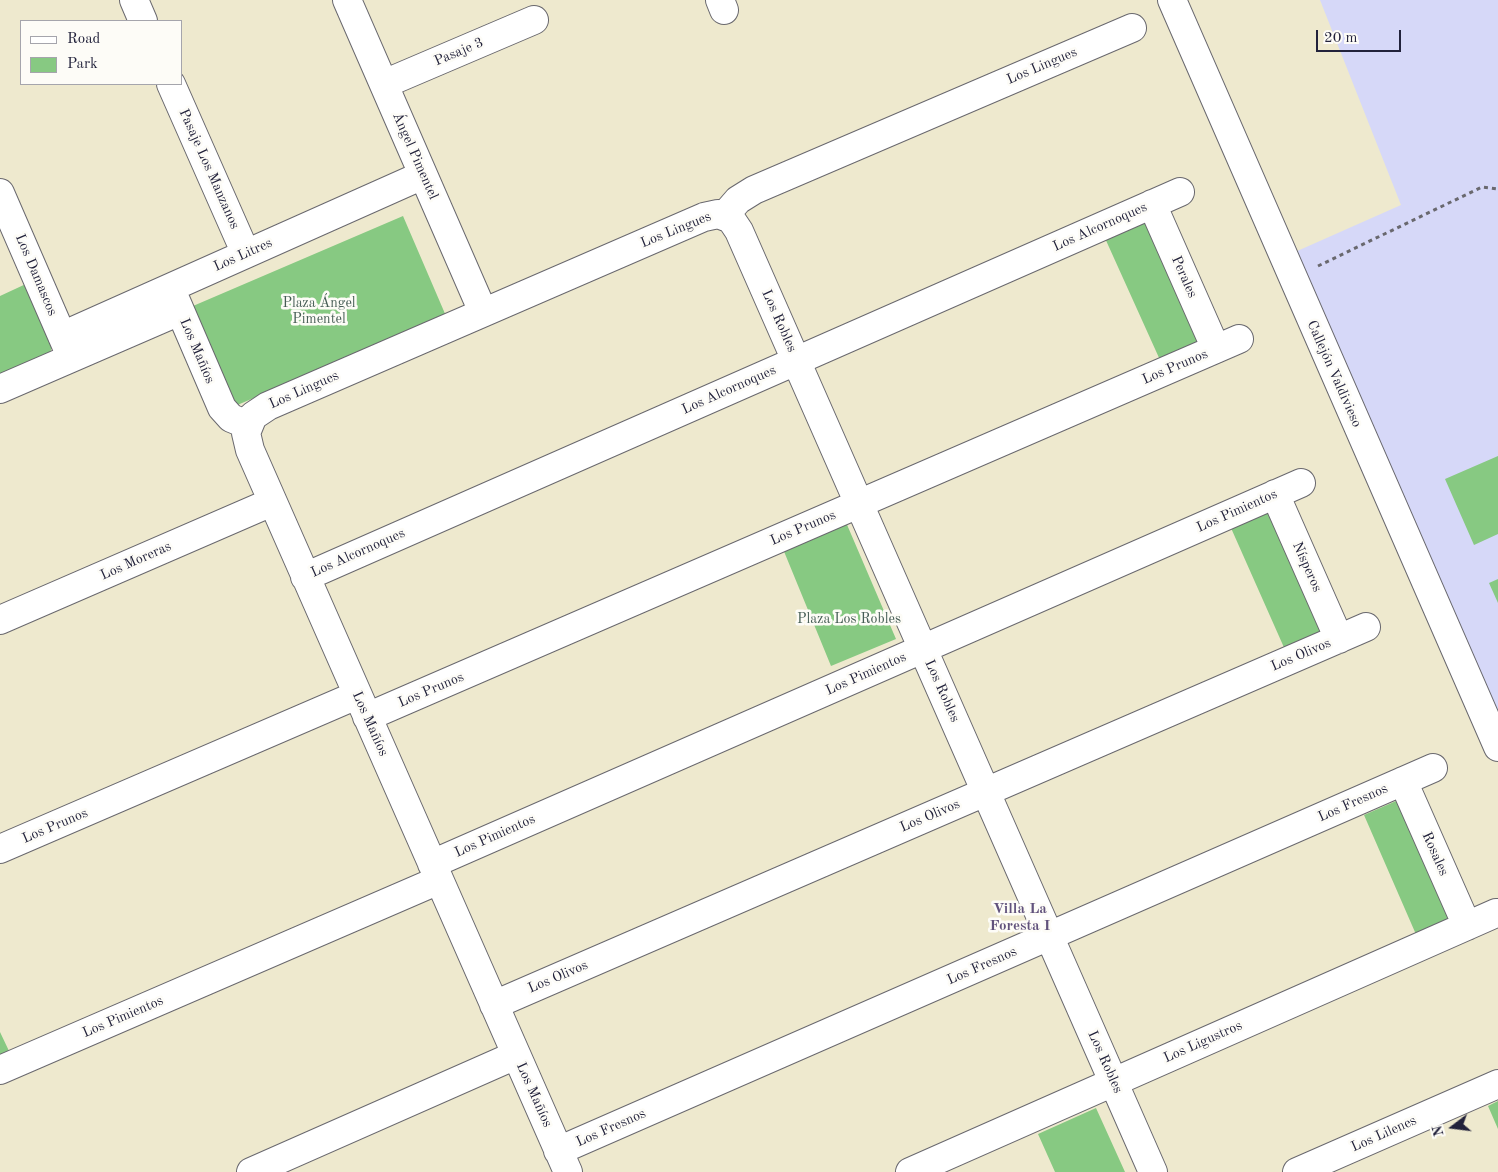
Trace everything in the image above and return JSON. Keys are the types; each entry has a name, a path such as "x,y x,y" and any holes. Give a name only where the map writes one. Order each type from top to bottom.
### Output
{"street":[{"path":"134,0 144,20"},
{"name":"Ángel Pimentel","path":"347,0 483,312"},
{"name":"Callejón Valdivieso","path":"1172,0 1498,747"},
{"name":"Pasaje 3","path":"384,84 534,20"},
{"name":"Los Lingues","path":"248,424 260,410 704,216 718,214 724,216 738,200 754,190 1132,28"},
{"name":"Pasaje Los Manzanos","path":"171,85 246,254"},
{"name":"Los Litres","path":"0,390 66,347 175,299 246,254 424,174"},
{"name":"Los Alcornoques","path":"305,577 1180,192"},
{"name":"Los Damascos","path":"0,193 66,347"},
{"name":"Perales","path":"1152,204 1227,344"},
{"name":"Los Robles","path":"724,216 736,224 1153,1172"},
{"name":"Los Mañíos","path":"175,299 222,408 231,418 248,424 247,442 272,502 563,1162"},
{"name":"Los Prunos","path":"0,850 362,706 859,504 1227,344"},
{"name":"Los Pimientos","path":"0,1070 923,649 1300,483"},
{"name":"Nísperos","path":"1275,494 1339,639"},
{"name":"Los Moreras","path":"0,620 272,502"},
{"name":"Los Olivos","path":"494,1005 1366,628"},
{"name":"Los Fresnos","path":"563,1162 1049,936 1433,768"},
{"name":"Rosales","path":"1403,781 1467,926"},
{"name":"Los Ligustros","path":"910,1172 1496,913"},
{"path":"251,1172 516,1055"},
{"name":"Los Lilenes","path":"1297,1172 1498,1084"}],"path":[{"path":"1292,278 1482,187 1498,189"}],"shaded area":[{"path":"1320,0 1498,0 1498,717 1295,252 1401,205"}],"green space":[{"name":"Plaza Ángel Pimentel","path":"403,216 446,316 235,406 193,306"},
{"path":"1144,219 1198,343 1160,360 1104,236"},
{"path":"28,283 52,344 50,355 0,377 0,296"},
{"path":"1498,456 1498,534 1474,545 1445,479"},
{"path":"1270,511 1325,635 1286,652 1231,528"},
{"name":"Plaza Los Robles","path":"845,520 896,639 831,666 783,549"},
{"path":"1498,579 1498,603 1489,583"},
{"path":"1403,798 1458,921 1418,939 1364,815"},
{"path":"0,1032 9,1051 0,1055"},
{"path":"1498,1101 1498,1129 1488,1106"},
{"path":"1096,1108 1125,1172 1055,1172 1038,1134"}],"district":[{"name":"Villa La Foresta I","path":"1020,918"}]}
